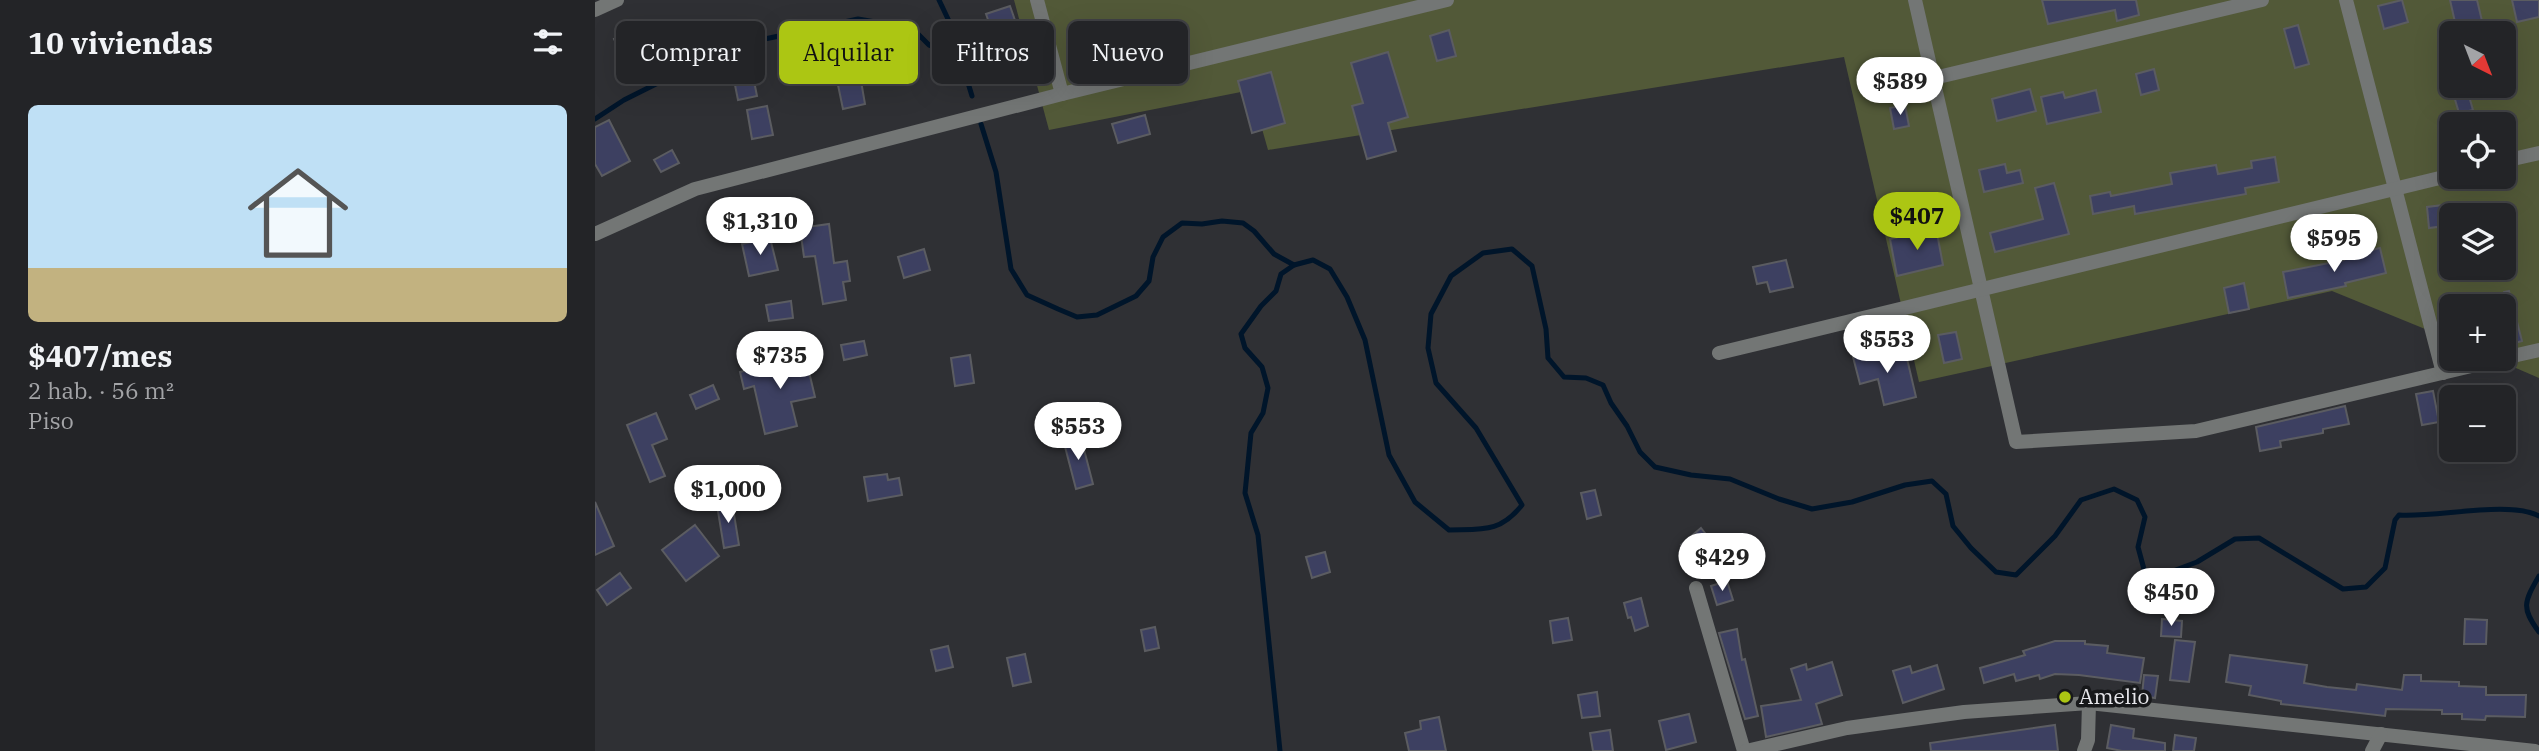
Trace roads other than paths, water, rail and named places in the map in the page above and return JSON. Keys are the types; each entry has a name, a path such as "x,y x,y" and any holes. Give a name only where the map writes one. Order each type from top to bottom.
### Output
{"street":[{"path":"595,10 617,0"},
{"path":"1037,0 1062,94"},
{"path":"595,234 695,189 1062,94 1447,0"},
{"path":"1915,0 2016,442 2196,431 2451,371"},
{"path":"1934,78 2262,0"},
{"path":"2346,0 2443,373"},
{"path":"2516,158 2539,153"},
{"path":"1719,353 2439,177"},
{"path":"2516,355 2539,349"},
{"path":"1696,588 1745,751 1847,728 1964,712 2089,703 2535,751"},
{"path":"2084,751 2088,740 2089,703"},
{"path":"2372,751 2381,734"}],"waterway":[{"path":"939,0 966,57 965,73 972,96"},
{"path":"765,39 858,19 917,33 932,46"},
{"path":"595,119 656,84"},
{"path":"981,124 996,172 1011,269 1027,295 1058,309 1077,317 1097,315 1136,296 1149,281 1153,257 1163,237 1182,223 1243,223 1254,231 1274,254 1294,265"},
{"path":"1280,751 1258,535 1245,493 1251,433 1263,413 1268,388 1262,367 1245,348 1241,334 1261,306 1276,291 1281,274 1294,265 1313,260 1330,269 1347,297 1365,340 1389,455 1415,502 1449,530 1490,528 1506,521 1522,505 1476,428 1436,383 1428,348 1431,314 1451,276 1483,253 1512,249 1532,266 1546,329 1548,358 1564,377 1586,378 1603,385 1640,452 1655,467 1691,475 1730,479 1812,509 1852,502 1905,485 1932,481 1946,494 1953,526 1996,572 2016,575 2055,536 2081,500 2114,489 2137,500 2145,517 2138,547 2145,573 2165,574 2197,562 2235,539 2259,538 2343,589 2366,587 2385,568 2395,520 2399,515 2491,509 2526,511 2539,516"},
{"path":"2539,576 2530,592 2527,605 2529,617 2539,632"}],"place":[{"name":"Amelio","path":"2065,697"}]}
